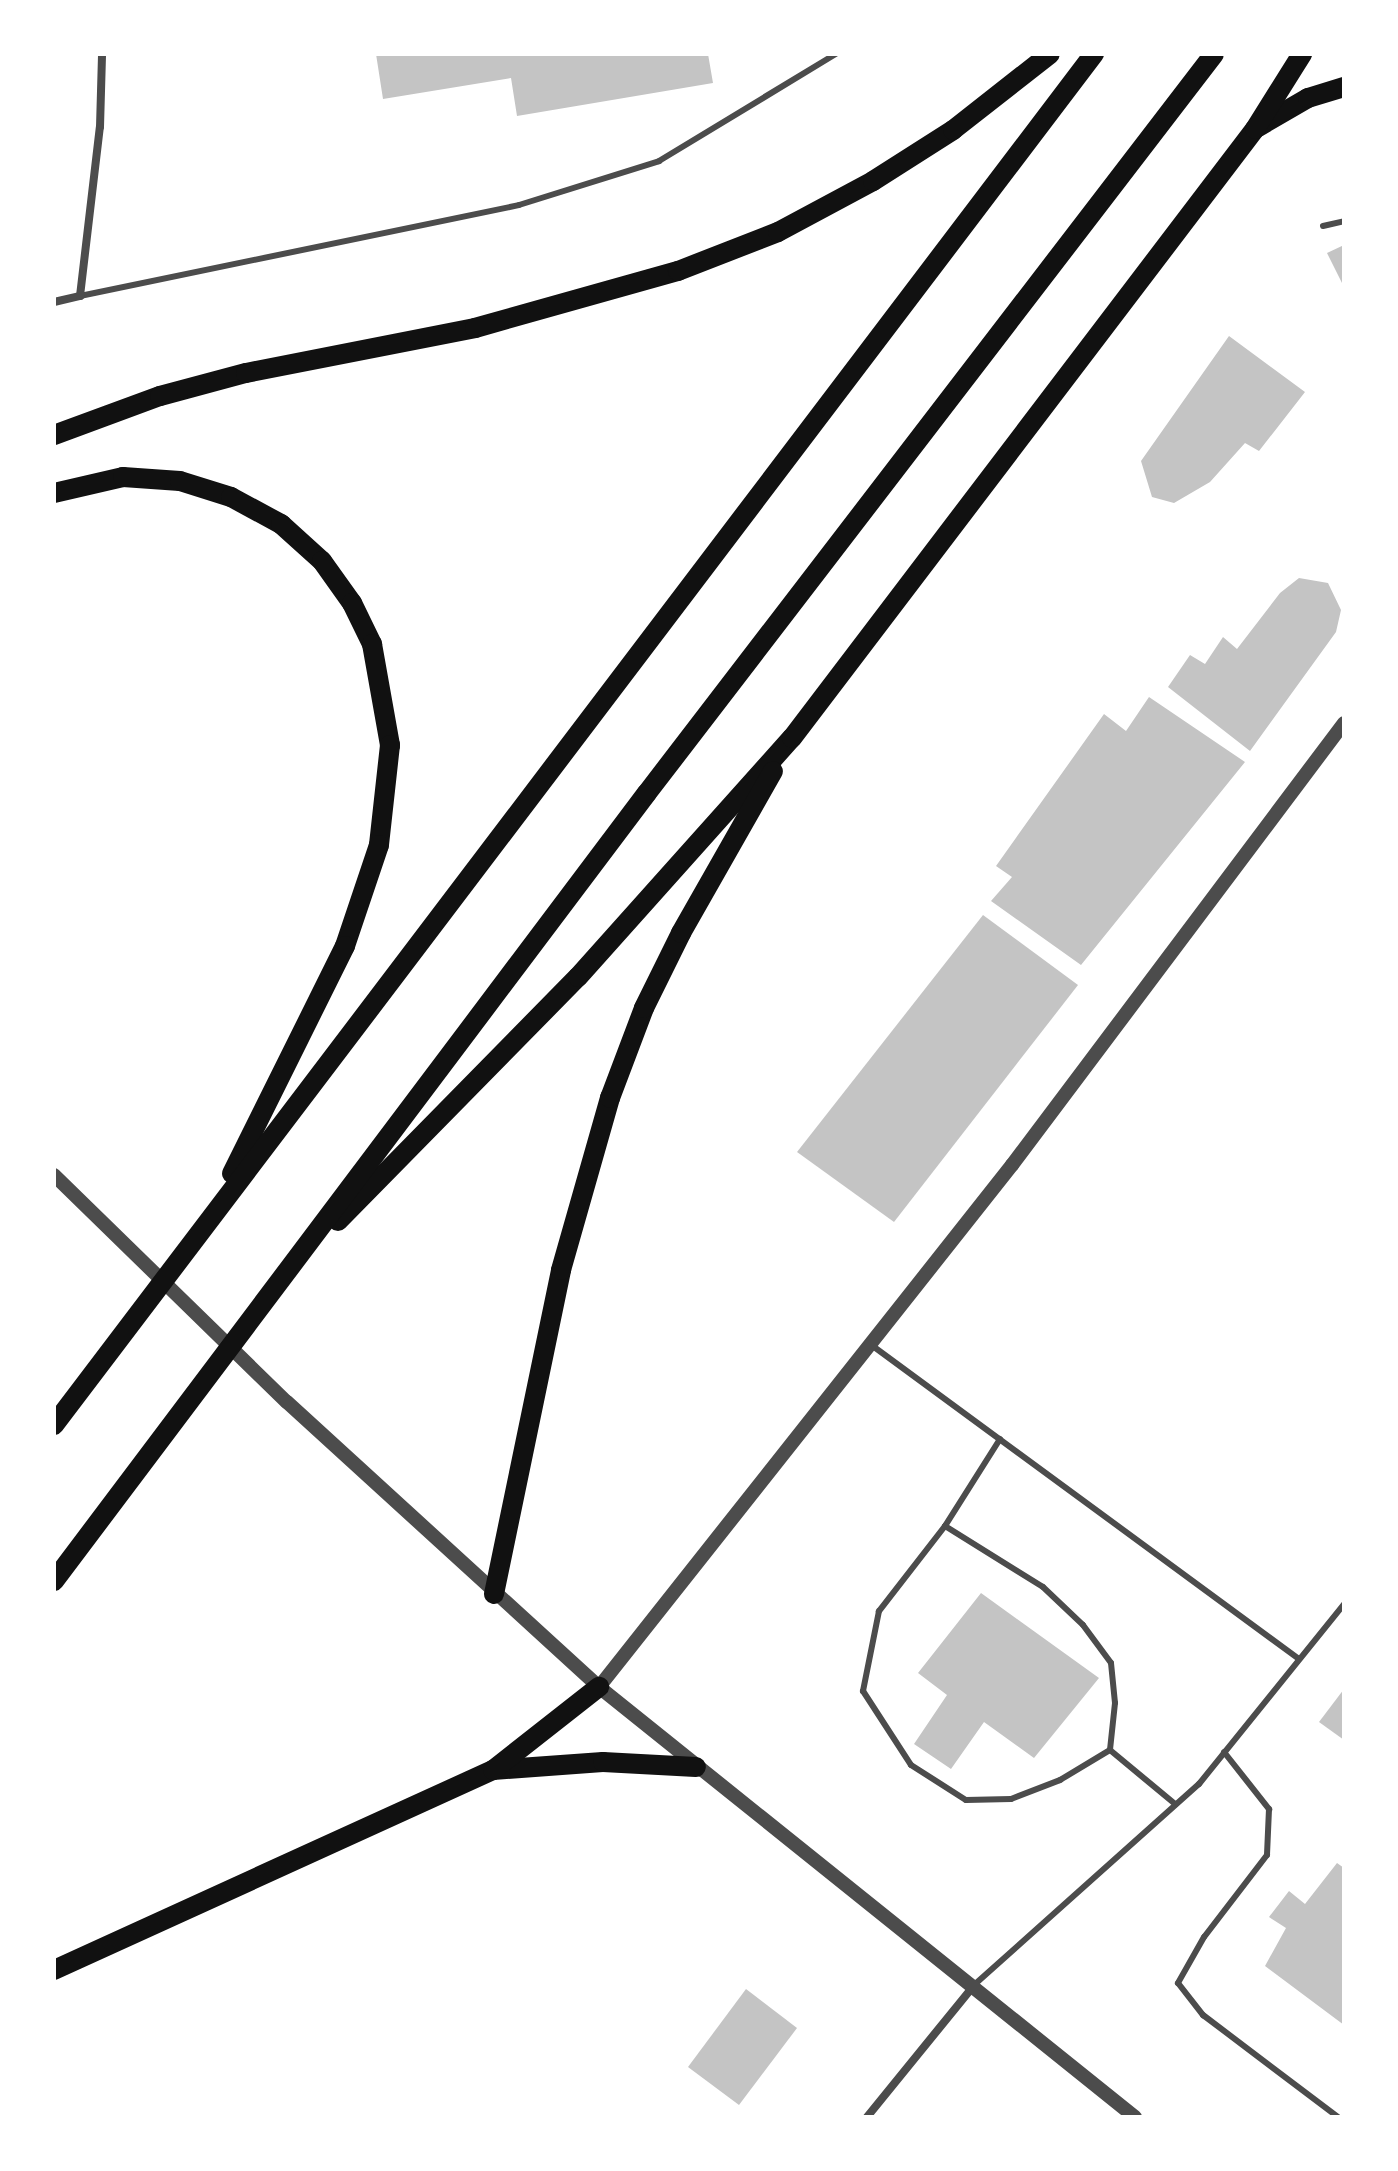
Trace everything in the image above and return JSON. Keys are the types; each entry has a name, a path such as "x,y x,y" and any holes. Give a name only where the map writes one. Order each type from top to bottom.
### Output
{"main road":[{"path":"54,435 203,385 545,311 678,271 778,232 873,181 953,130 1050,54"},
{"path":"54,1425 1094,54"},
{"path":"54,1581 1214,54"},
{"path":"283,1277 578,977 792,738 1255,129 1302,54"},
{"path":"1255,129 1308,98 1344,87"},
{"path":"54,493 123,477 180,481 231,497 281,524 322,561 352,603 372,644 383,695 390,745 388,798 365,897 316,1007 208,1221"},
{"path":"494,1594 561,1270 610,1098 644,1008 681,933 792,738"},
{"path":"54,1970 493,1770 599,1687"},
{"path":"493,1770 603,1762 696,1767"}],"street":[{"path":"54,302 80,296 100,127 102,54"},
{"path":"599,1687 1012,1165 1344,723"},
{"path":"54,1175 287,1402 599,1687 1135,2117"},
{"path":"867,2117 972,1988"}],"lane":[{"path":"80,296 519,205 659,161 836,54"},
{"path":"1323,226 1344,221"},
{"path":"870,1344 1299,1659"},
{"path":"1000,1439 945,1526 879,1611 863,1691 911,1765 966,1800 1011,1799 1060,1780 1110,1750"},
{"path":"945,1526 1043,1587 1111,1663 1115,1703 1110,1750"},
{"path":"972,1988 1175,1804 1224,1752 1344,1604"},
{"path":"1110,1750 1175,1804"},
{"path":"1224,1752 1269,1809 1267,1855 1204,1937 1178,1983 1203,2015 1338,2117"}],"building":[{"path":"376,54 708,54 713,83 517,116 511,78 383,99"},
{"path":"1344,245 1344,287 1327,253"},
{"path":"1229,336 1305,392 1259,451 1245,443 1210,482 1174,503 1152,497 1141,461"},
{"path":"1299,578 1328,583 1341,610 1336,632 1250,751 1168,687 1190,655 1205,664 1223,637 1237,649 1280,593"},
{"path":"1149,697 1245,762 1081,965 991,901 1012,877 996,866 1104,714 1126,731"},
{"path":"983,915 1078,985 894,1222 797,1152"},
{"path":"981,1593 1099,1678 1034,1758 984,1722 951,1769 914,1744 947,1695 918,1673"},
{"path":"1344,1689 1344,1740 1319,1722"},
{"path":"1337,1863 1344,1868 1344,2025 1265,1966 1286,1928 1269,1917 1289,1891 1305,1904"},
{"path":"746,1989 797,2028 739,2105 688,2067"}]}
